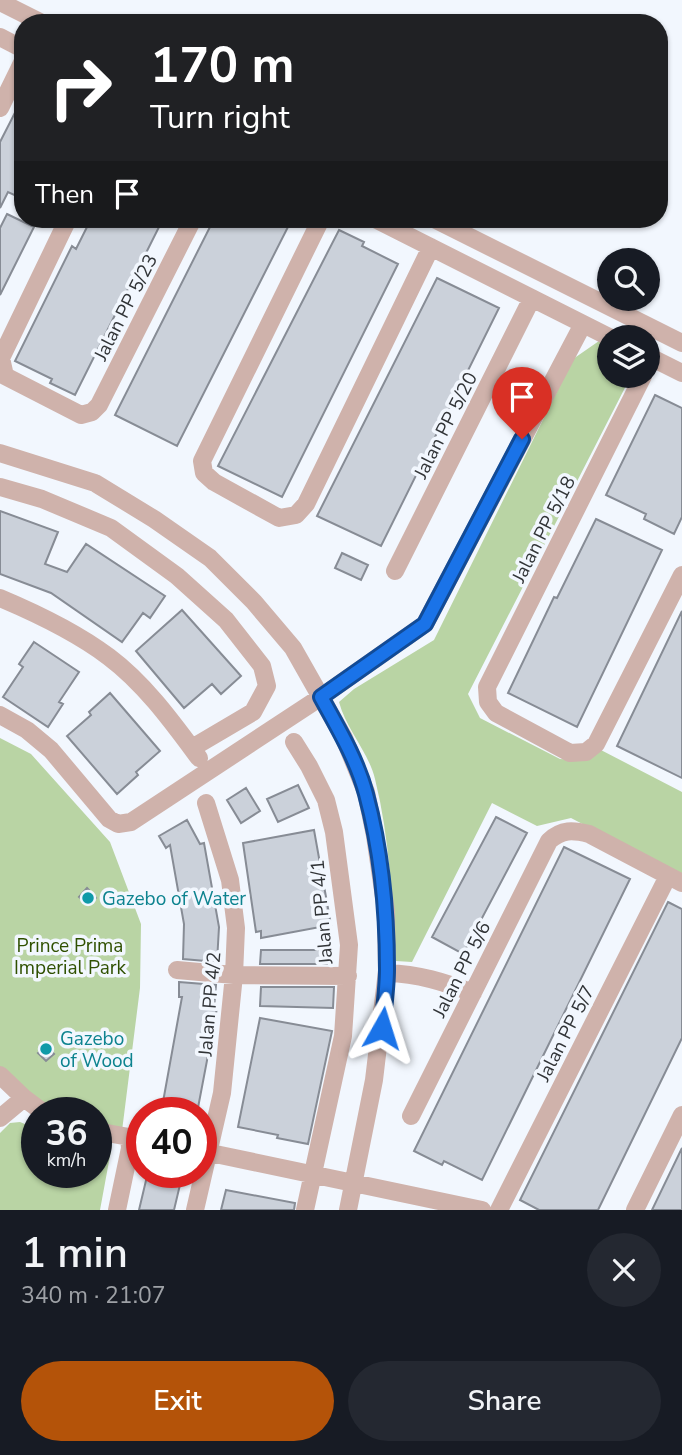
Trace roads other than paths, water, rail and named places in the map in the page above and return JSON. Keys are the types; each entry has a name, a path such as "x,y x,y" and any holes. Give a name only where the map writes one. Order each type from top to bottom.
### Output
{"street":[{"path":"0,2 24,14"},
{"path":"0,108 14,79"},
{"name":"Jalan PP 5/23","path":"64,228 1,358 1,367 5,376 81,415 92,412 99,405 188,228"},
{"path":"317,228 202,461 204,473 214,482 279,518 296,515 306,504 431,247"},
{"path":"393,228 597,331"},
{"path":"452,228 682,343"},
{"name":"Jalan PP 5/20","path":"395,571 532,298"},
{"path":"0,715 27,730 51,750 109,819 118,824 131,822 321,697 425,624 583,324"},
{"path":"660,364 682,373"},
{"name":"Jalan PP 5/18","path":"637,388 487,687 488,702 496,713 570,752 586,752 597,744 682,575"},
{"path":"0,453 95,483 210,558 293,648 344,738 366,792 375,836 386,911 387,973 374,1080 348,1210"},
{"path":"0,487 42,499 111,528 177,576 226,620 262,666 267,685 253,712 192,748"},
{"path":"0,598 47,618 110,657 153,698 208,769"},
{"name":"Jalan PP 4/1","path":"294,742 326,800 334,832 349,945 343,1036 305,1210"},
{"name":"Jalan PP 4/2","path":"206,803 230,880 236,928 222,1093 217,1110"},
{"name":"Jalan PP 5/6","path":"411,1116 549,841 557,833 566,831 589,834 675,879"},
{"name":"Jalan PP 5/7","path":"499,1210 675,879"},
{"path":"177,970 234,975 348,976"},
{"path":"387,973 437,979 473,993"},
{"path":"0,1075 23,1097"},
{"path":"0,1118 21,1100"},
{"path":"635,1210 682,1115"},
{"path":"112,1134 128,1137 130,1148 117,1210"},
{"path":"217,1154 482,1210"},
{"name":"Jalan PP 4/2","path":"195,1210 199,1188"}],"place":[{"name":"Gazebo of Water","path":"88,898"},
{"name":"Gazebo of Wood","path":"46,1049"}],"park label":[{"name":"Prince Prima Imperial Park","path":"70,956"}]}
